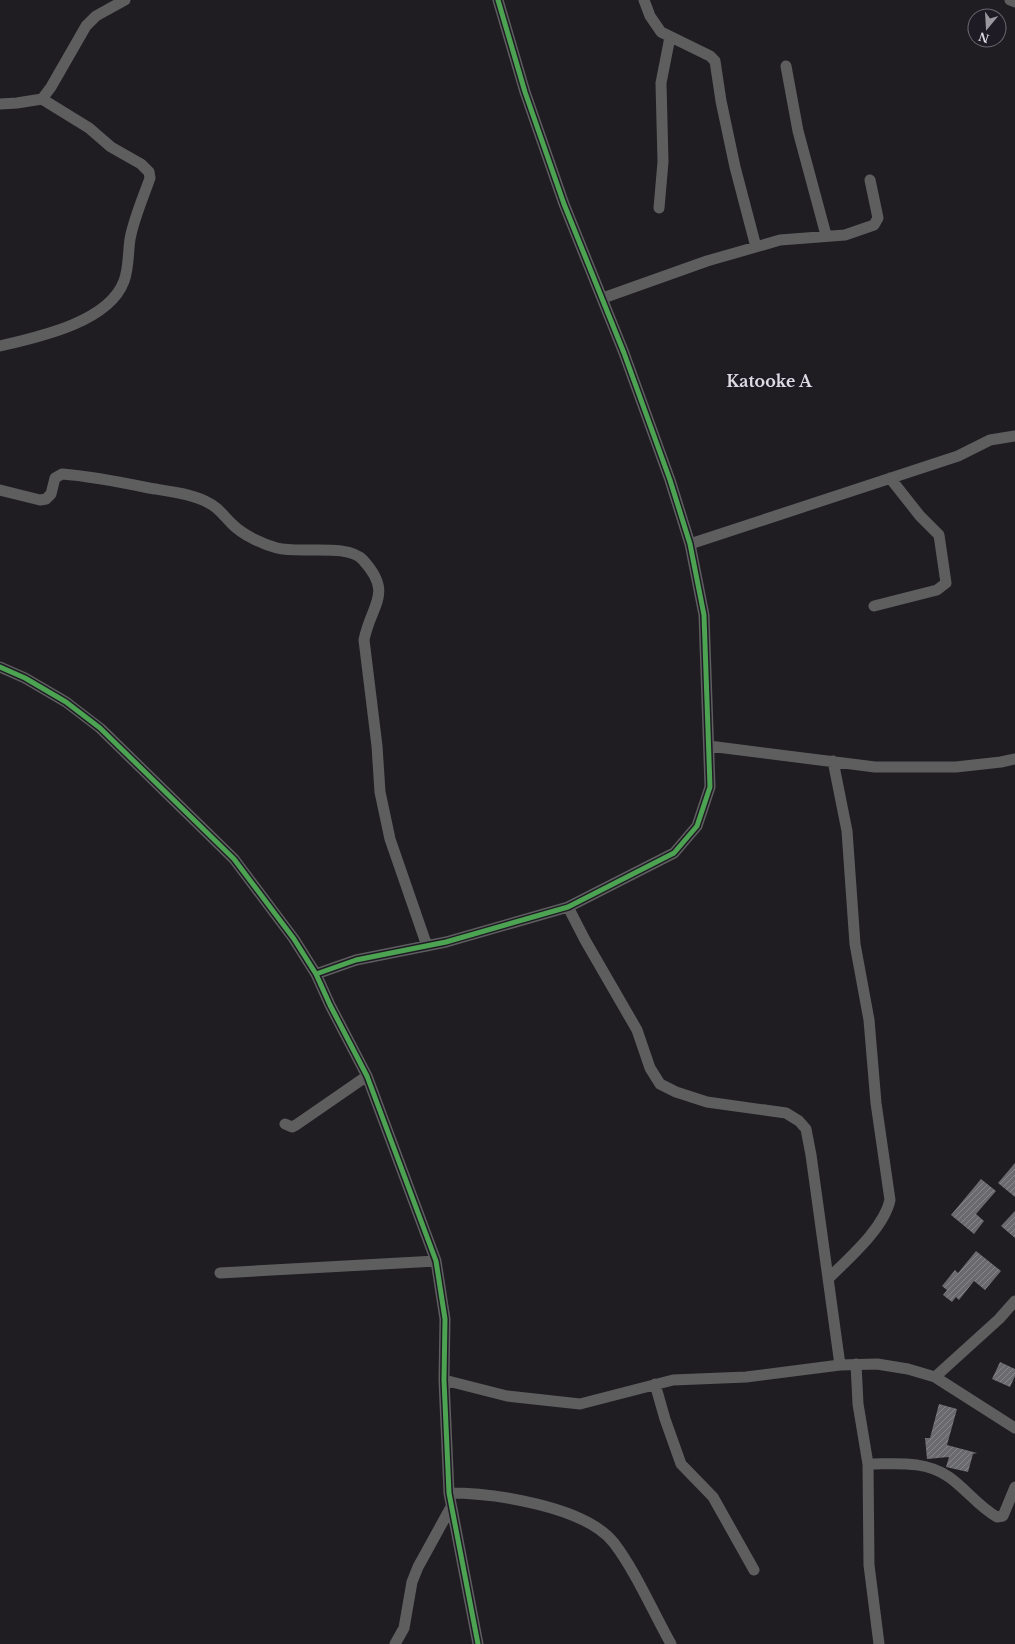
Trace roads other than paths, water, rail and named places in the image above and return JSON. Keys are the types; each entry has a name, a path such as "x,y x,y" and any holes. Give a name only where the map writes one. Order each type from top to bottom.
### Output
{"street":[{"path":"0,104 17,104 42,99 51,87 86,26 96,16 125,0"},
{"path":"316,974 356,960 427,946 568,907 674,853 697,826 710,787 704,614 690,544 670,480 603,298 564,204 525,92 498,0"},
{"path":"644,0 650,16 661,32 710,56 715,61 721,101 735,167 756,247"},
{"path":"1010,0 1015,2"},
{"path":"659,208 663,162 661,83 670,37"},
{"path":"786,66 798,131 826,235"},
{"path":"0,346 30,339 92,316 116,297 125,280 134,222 150,178 149,172 141,164 111,147 89,128 42,99"},
{"path":"603,298 707,261 780,240 826,235 845,235 874,225 878,218 870,180"},
{"path":"690,544 958,456 990,440 1015,436"},
{"path":"0,490 40,500 46,499 51,494 55,478 62,474 184,494 204,500 221,510 232,524 242,532 277,548 293,551 340,551 362,558 376,578 380,594 367,626 364,640 377,746 380,792 390,839 427,946"},
{"path":"874,606 937,590 946,583 939,535 920,516 890,478"},
{"path":"0,667 25,678 66,702 100,728 234,859 294,939 316,974 330,1005 367,1076 436,1261 445,1319 444,1380 449,1493 478,1644"},
{"path":"709,746 876,767 956,767 1015,759"},
{"path":"828,1278 856,1250 881,1220 887,1212 890,1200 876,1103 869,1020 856,944 846,831 833,761"},
{"path":"568,907 584,940 637,1030 650,1068 660,1084 676,1092 707,1102 786,1113 799,1121 806,1129 840,1365"},
{"path":"284,1124 292,1127 296,1125 367,1076"},
{"path":"220,1273 436,1261"},
{"path":"935,1378 999,1319 1015,1301"},
{"path":"856,1364 858,1404 868,1464 869,1565 879,1644"},
{"path":"444,1380 507,1396 580,1404 673,1380 746,1377 840,1365 877,1364 908,1369 935,1378 1015,1428"},
{"path":"655,1384 664,1419 681,1464 713,1496 754,1570"},
{"path":"868,1464 920,1465 935,1470 949,1478 997,1517 1003,1516 1011,1510 1015,1487"},
{"path":"449,1493 465,1493 538,1504 582,1520 597,1529 613,1542 637,1581 671,1644"},
{"path":"396,1644 404,1628 412,1582 418,1567 451,1507"}],"district":[{"name":"Katooke A","path":"769,381"}]}
